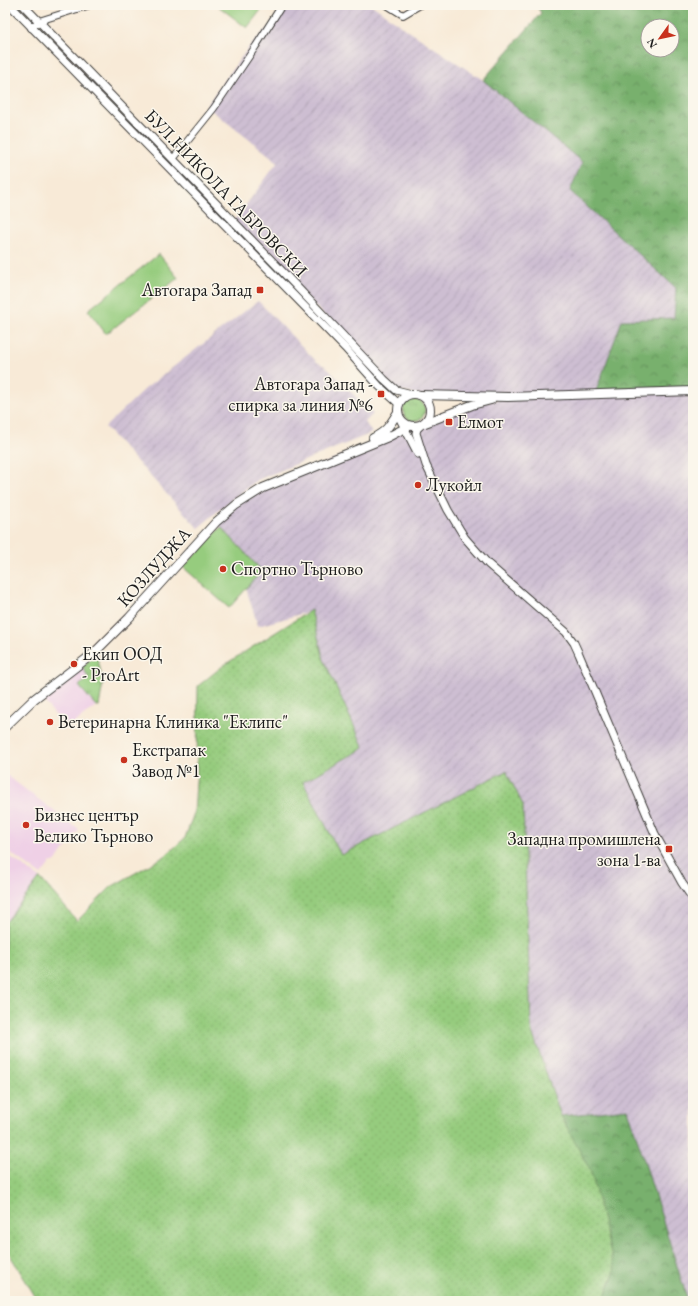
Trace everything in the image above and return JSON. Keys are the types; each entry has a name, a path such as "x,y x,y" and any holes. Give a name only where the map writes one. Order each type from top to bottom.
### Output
{"main road":[{"path":"508,397 478,403 422,425 405,425 398,408 405,396 416,395 508,397 693,391"},
{"path":"416,395 427,400 430,408 429,416 422,425"},
{"name":"КОЗЛУДЖА","path":"342,454 383,432 390,425 398,408"},
{"name":"КОЗЛУДЖА","path":"5,727 34,699 97,649 128,618 216,522 245,498 264,488 342,454 388,437 405,425"}],"street":[{"name":"БУЛ.НИКОЛА ГАБРОВСКИ","path":"10,5 271,272 339,343 398,408"},
{"name":"БУЛ.НИКОЛА ГАБРОВСКИ","path":"23,5 278,267 384,379 396,390 416,395"},
{"path":"31,28 39,21 90,5"},
{"path":"173,159 214,108 282,5"},
{"path":"388,5 403,15 420,5"},
{"path":"405,425 417,453 426,465"},
{"path":"422,425 417,429 416,433 426,465 448,510 465,538 488,564 566,632 574,643 603,708 655,834 682,883 693,899"}],"shaded area":[{"path":"285,5 372,5 483,80 582,162 570,191 676,288 674,318 693,391 693,1301 688,1301 628,1110 561,1116 531,1029 523,805 506,771 341,855 303,782 364,748 324,660 311,611 258,626 246,588 262,571 216,522 245,498 409,426 415,427 472,405 505,398 420,395 396,390 233,221 278,162 206,106 251,44 276,20"},
{"path":"258,301 317,362 325,366 373,414 365,422 372,433 257,480 198,528 105,427 145,389"},
{"path":"82,666 88,677 79,686 96,706 67,729 42,699"},
{"path":"5,774 79,830 54,863 51,862 41,875 5,849"},
{"path":"5,853 40,878 5,923"}],"green space":[{"path":"265,5 247,28 218,6"},
{"path":"536,5 693,5 693,391 595,394 622,320 674,318 676,288 570,191 582,162 483,80 541,13"},
{"path":"159,254 178,278 106,334 88,310"},
{"path":"414,399 422,402 425,410 422,418 414,421 406,418 403,410 406,402"},
{"name":"Спортно Търново","path":"221,527 262,571 229,608 183,567"},
{"path":"311,610 324,660 364,748 303,782 341,855 506,771 523,805 531,1029 561,1116 591,1172 615,1270 603,1301 38,1301 5,1247 5,923 40,878 77,921 111,887 165,856 185,838 194,813 197,768 198,686 224,665"},
{"path":"97,654 103,683 99,706 96,706 79,686 88,677 82,666"},
{"path":"628,1109 688,1301 603,1301 615,1270 561,1116"}],"place":[{"name":"Автогара Запад","path":"260,290"},
{"name":"Автогара Запад - спирка за линия №6","path":"381,394"},
{"name":"Елмот","path":"449,422"},
{"name":"Лукойл","path":"418,485"},
{"name":"Спортно Търново","path":"223,569"},
{"name":"Екип ООД - ProArt","path":"74,664"},
{"name":"Ветеринарна Клиника \"Еклипс\"","path":"50,722"},
{"name":"Екстрапак Завод №1","path":"124,760"},
{"name":"Бизнес център Велико Търново","path":"26,825"},
{"name":"Западна промишлена зона 1-ва","path":"669,849"}]}
